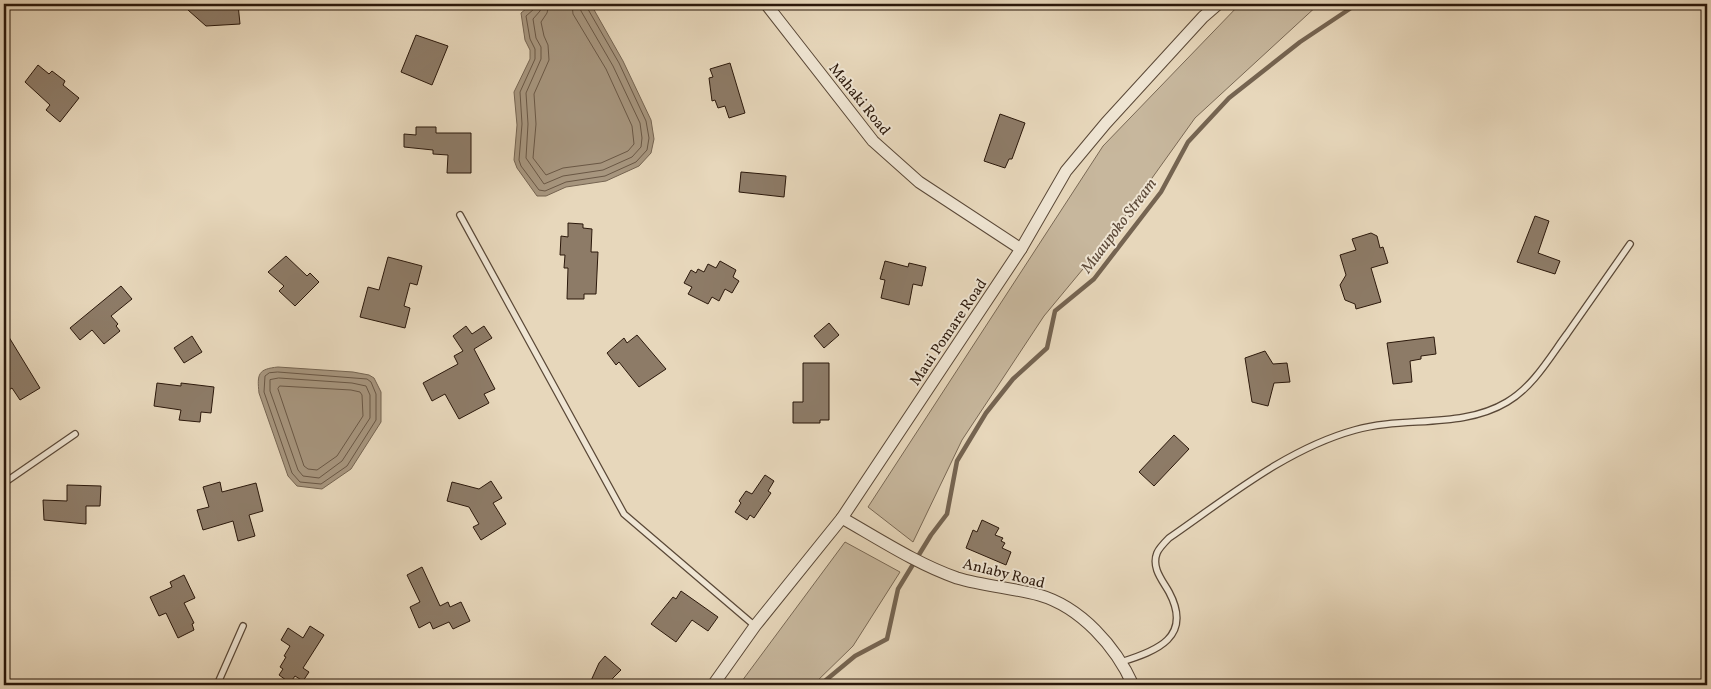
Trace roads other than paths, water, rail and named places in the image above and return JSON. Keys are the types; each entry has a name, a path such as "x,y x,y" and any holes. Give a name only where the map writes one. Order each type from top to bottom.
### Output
{"street":[{"name":"Mahaki Road","path":"766,4 873,142 919,182 1021,248"},
{"name":"Maui Pomare Road","path":"713,685 755,626 842,518 1021,248 1066,171 1106,122 1203,17 1218,4"},
{"name":"Anlaby Road","path":"842,518 920,561 958,578 1042,596 1074,612 1102,637 1121,662 1133,685"}],"lane":[{"path":"460,214 624,514 755,626"},
{"path":"1121,662 1156,650 1169,640 1175,627 1176,609 1157,573 1157,554 1169,538 1277,464 1324,442 1355,430 1393,422 1465,418 1508,402 1535,378 1630,244"},
{"path":"4,483 75,434"},
{"path":"218,685 243,626"}],"water":[{"path":"532,4 589,4 593,8 623,61 651,120 654,139 651,153 639,166 606,181 566,187 546,196 537,196 517,168 514,160 517,125 514,92 530,59 530,50 525,40 521,13"},
{"path":"278,367 353,372 369,375 374,378 381,392 381,422 351,469 322,489 297,486 288,476 259,393 258,381 260,374 266,369"}],"waterway":[{"name":"Muaupoko Stream","path":"820,685 855,656 887,639 898,589 931,535 947,514 957,461 986,413 1013,379 1047,348 1055,311 1094,279 1161,192 1188,142 1229,98 1300,42 1357,4"}]}
